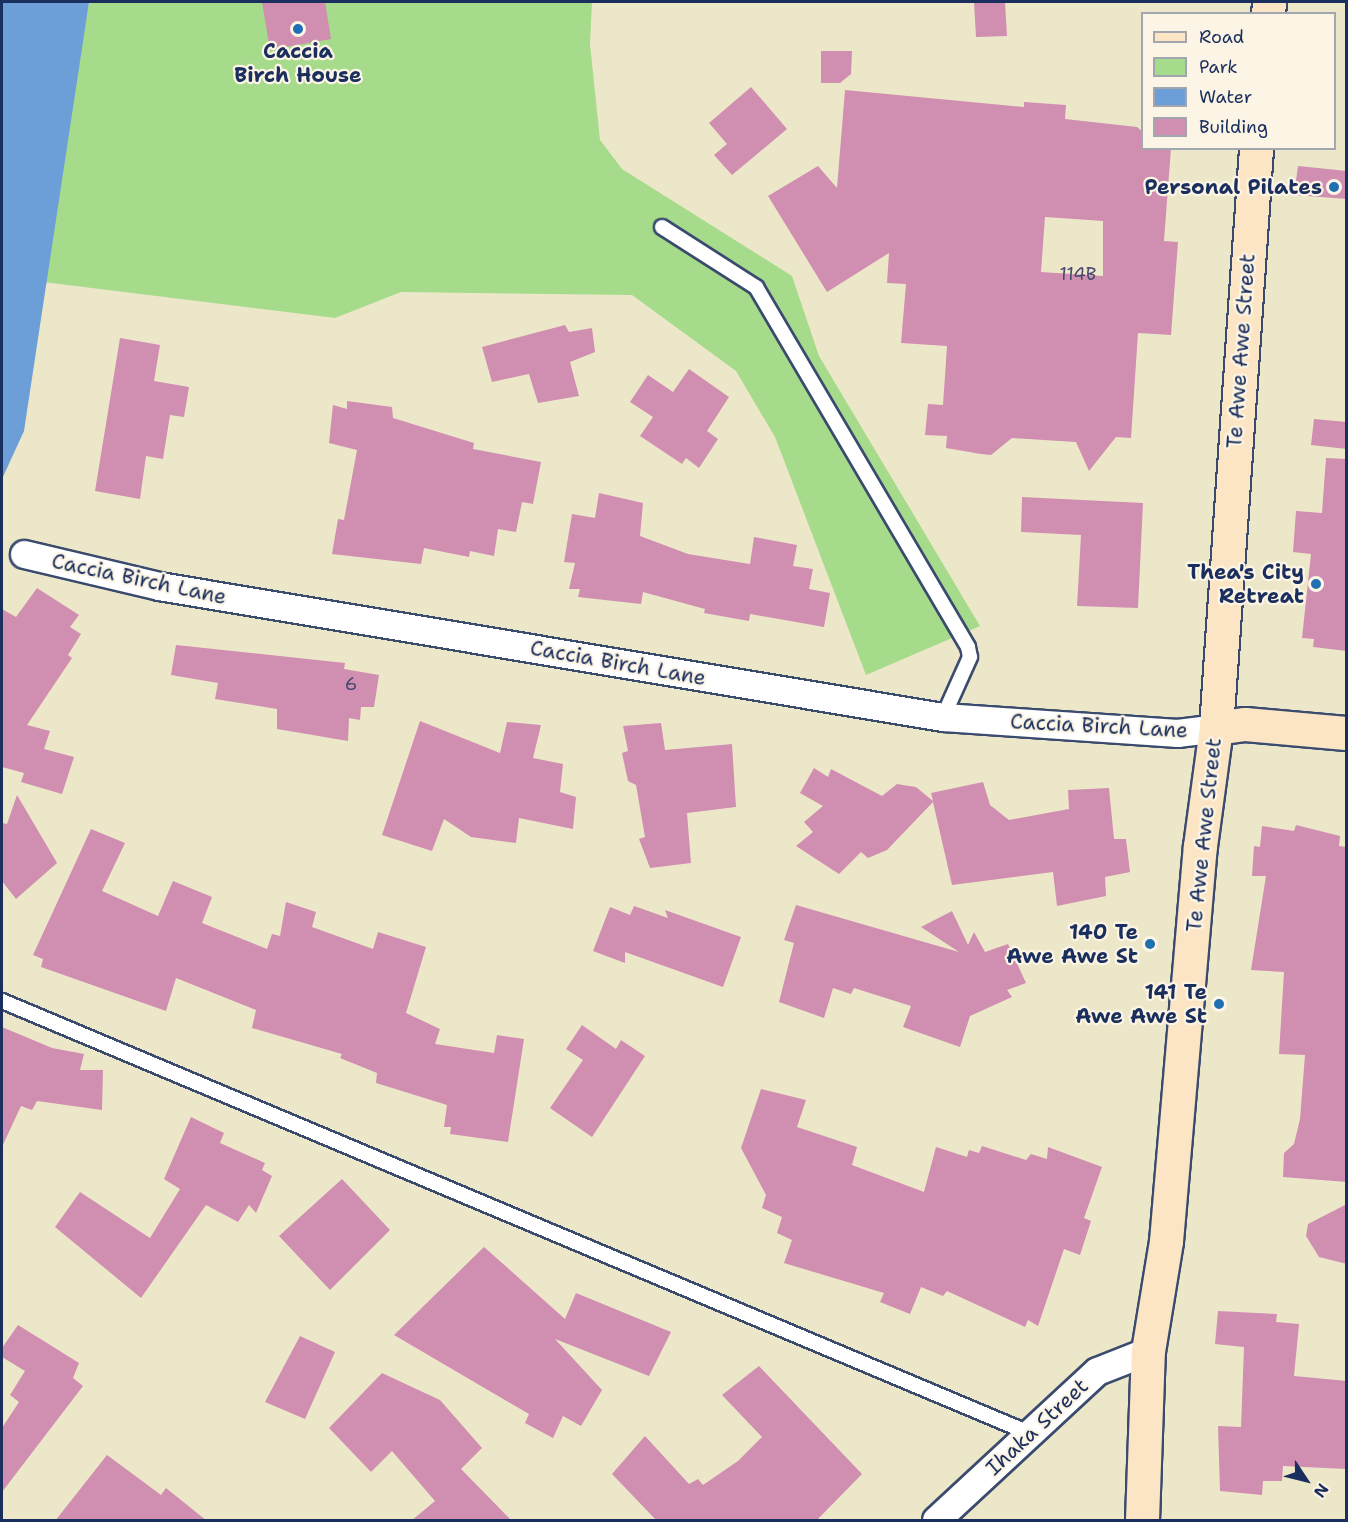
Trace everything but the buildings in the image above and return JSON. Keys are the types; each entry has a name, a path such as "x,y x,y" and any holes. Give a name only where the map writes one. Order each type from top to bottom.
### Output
{"main road":[{"name":"Te Awe Awe Street","path":"1142,1521 1149,1351 1166,1241 1200,846 1216,728 1256,150"},
{"path":"1216,728 1245,724 1347,732"}],"street":[{"name":"Caccia Birch Lane","path":"24,554 159,586 942,717 1177,733 1216,728"},
{"name":"Ihaka Street","path":"936,1521 1097,1371 1149,1351"}],"lane":[{"path":"662,227 756,287 962,637 970,657 942,717"},
{"path":"2,1001 1029,1433"}],"green space":[{"path":"89,2 592,2 590,44 600,140 622,169 792,276 819,356 980,626 866,675 775,437 736,371 632,295 401,292 335,318 43,282"}],"water":[{"path":"2,2 89,2 24,431 2,479"}],"place":[{"name":"Caccia Birch House","path":"298,29"},
{"name":"Personal Pilates","path":"1334,187"},
{"name":"Thea's City Retreat","path":"1316,584"},
{"name":"140 Te Awe Awe St","path":"1150,944"},
{"name":"141 Te Awe Awe St","path":"1219,1004"}]}
